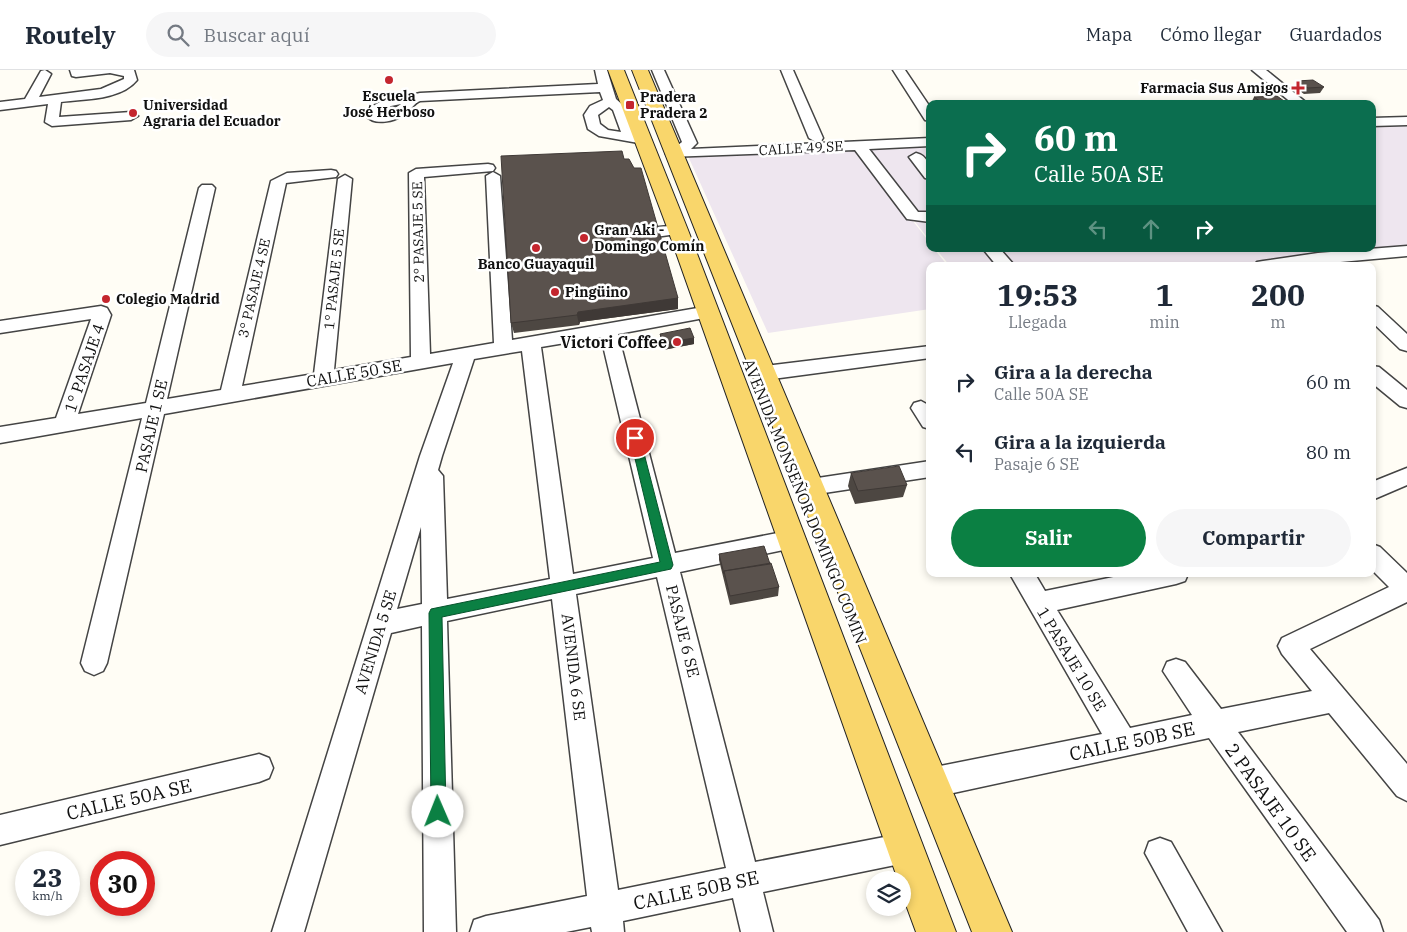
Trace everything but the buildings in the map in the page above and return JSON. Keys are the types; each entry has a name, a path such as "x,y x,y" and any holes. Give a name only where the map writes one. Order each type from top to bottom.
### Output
{"main road":[{"name":"AVENIDA MONSEÑOR DOMINGO COMIN","path":"640,70 992,932"},
{"name":"AVENIDA MONSEÑOR DOMINGO COMIN","path":"610,86 637,139 678,230 936,932"}],"street":[{"path":"76,70 76,73 106,70"},
{"path":"0,106 102,93 116,89 131,80 130,73 114,70"},
{"name":"AVENIDA MONSEÑOR DOMINGO COMIN","path":"600,70 610,86"},
{"name":"AVENIDA MONSEÑOR DOMINGO COMIN","path":"624,70 953,932"},
{"name":"AVENIDA MONSEÑOR DOMINGO COMIN","path":"633,70 976,932"},
{"path":"658,70 690,143 673,154"},
{"path":"787,70 816,138"},
{"path":"899,70 926,111"},
{"path":"1258,70 1297,100"},
{"path":"29,103 45,74"},
{"path":"416,98 610,86"},
{"path":"610,86 591,115 590,122 596,129 604,133 637,139"},
{"path":"55,100 52,122 131,116"},
{"path":"1376,122 1407,120"},
{"name":"CALLE 49 SE","path":"673,154 926,142"},
{"path":"859,145 913,216 926,217"},
{"path":"916,157 926,170"},
{"name":"2° PASAJE 5 SE","path":"421,362 416,173 490,172 501,331 504,348"},
{"name":"1° PASAJE 5 SE","path":"279,181 287,177 338,176 323,379"},
{"name":"3° PASAJE 4 SE","path":"230,395 279,181"},
{"name":"PASAJE 1 SE","path":"94,663 207,188"},
{"path":"641,234 678,230"},
{"path":"994,252 1002,262"},
{"path":"1266,256 1322,262 1399,252 1407,267"},
{"name":"1° PASAJE 4","path":"0,327 100,312 102,315 64,424"},
{"name":"CALLE 50 SE","path":"0,435 504,348 531,343 597,325 709,312"},
{"path":"1376,315 1407,345"},
{"name":"PASAJE 6 SE","path":"597,325 666,565 757,932"},
{"name":"AVENIDA 6 SE","path":"531,343 607,920"},
{"path":"765,374 926,353"},
{"name":"AVENIDA 5 SE","path":"288,932 431,456 466,354"},
{"path":"1376,376 1395,393"},
{"path":"431,456 440,932"},
{"path":"811,487 926,470"},
{"path":"1376,490 1407,476"},
{"path":"380,624 793,539"},
{"path":"1376,558 1407,589 1291,646 1335,700 1403,775"},
{"name":"1 PASAJE 10 SE","path":"1024,577 1123,744"},
{"path":"1039,603 1162,577"},
{"name":"2 PASAJE 10 SE","path":"1176,672 1367,932"},
{"name":"CALLE 50B SE","path":"930,783 1335,700"},
{"name":"CALLE 50A SE","path":"0,830 259,768"},
{"name":"CALLE 50B SE","path":"486,932 607,920 744,880 905,848"},
{"path":"1160,853 1206,932"}],"shaded area":[{"path":"1407,125 1407,245 1376,248 1376,127"},
{"path":"926,147 926,236 859,150"},
{"path":"857,149 926,238 926,252 936,252 945,262 926,262 926,310 768,333 688,156"},
{"path":"938,252 1324,252 1253,262 947,262"}],"place":[{"name":"Escuela José Herboso","path":"389,80"},
{"name":"Farmacia Sus Amigos","path":"1298,88"},
{"name":"Pradera Pradera 2","path":"630,105"},
{"name":"Universidad Agraria del Ecuador","path":"133,113"},
{"name":"Gran Aki - Domingo Comín","path":"584,238"},
{"name":"Banco Guayaquil","path":"536,248"},
{"name":"Pingüino","path":"555,292"},
{"name":"Colegio Madrid","path":"106,299"},
{"name":"Victori Coffee","path":"677,342"}],"route":[{"path":"438,812 435,613 666,565 635,438"}]}
